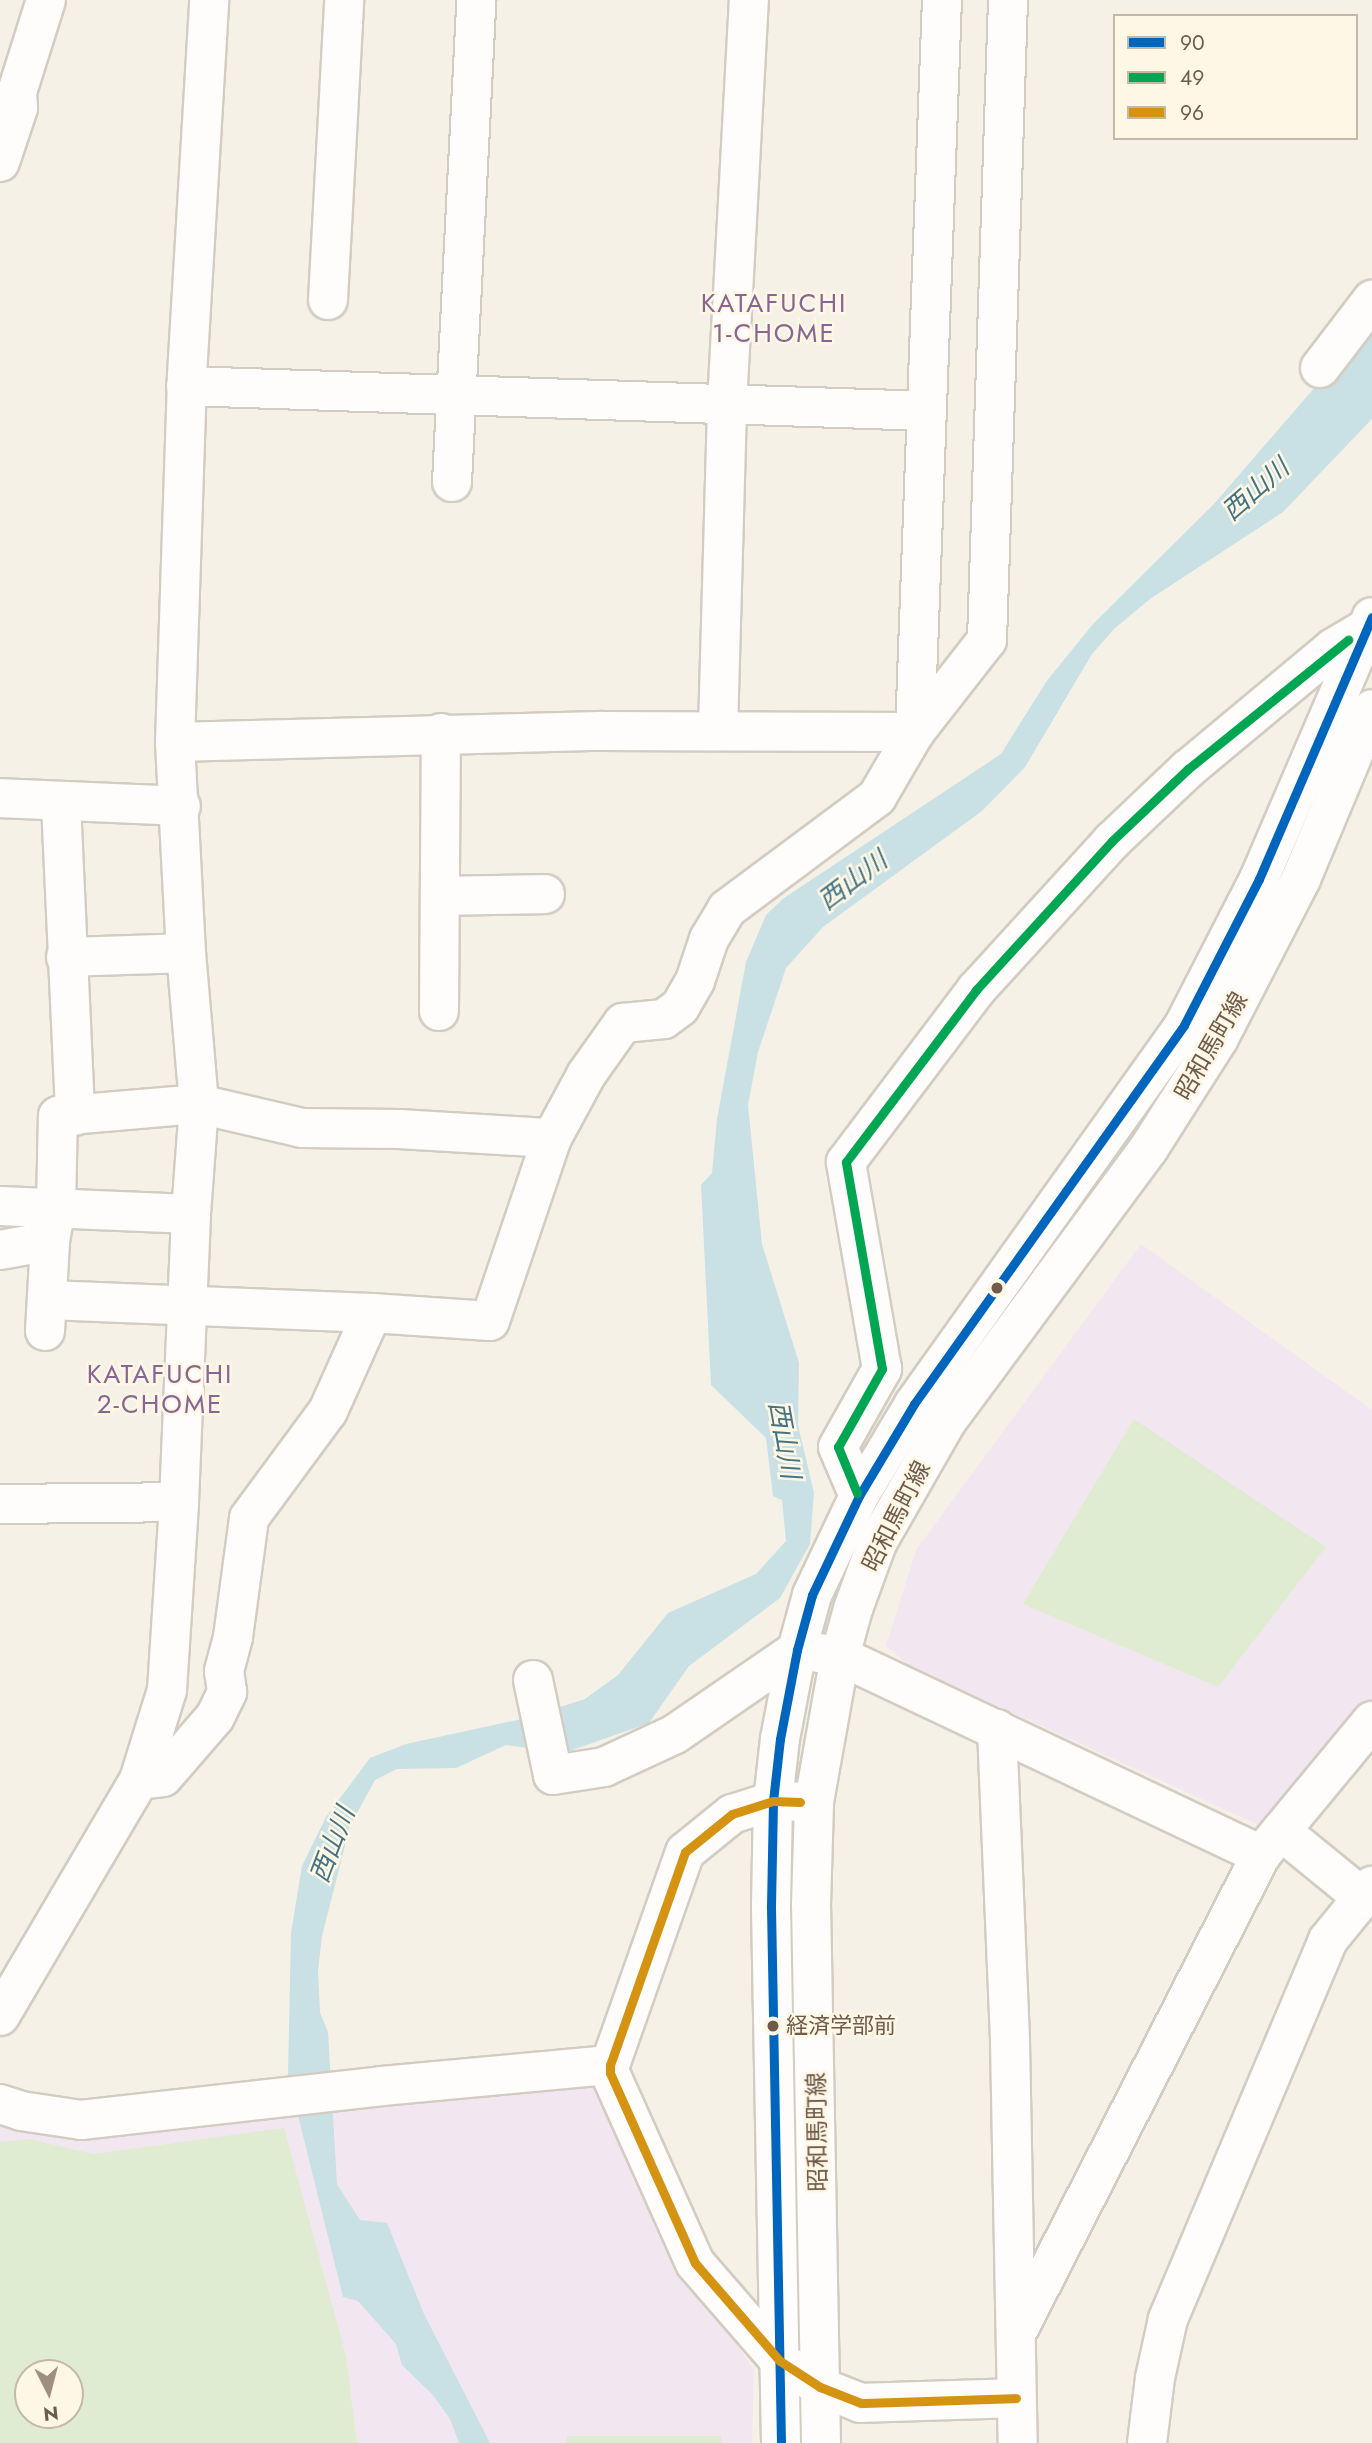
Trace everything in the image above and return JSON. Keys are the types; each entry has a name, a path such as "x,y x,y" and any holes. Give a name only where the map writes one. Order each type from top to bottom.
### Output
{"street":[{"path":"0,162 18,108 17,92 46,0"},
{"path":"0,2016 139,1780 167,1690 199,1104 186,953 181,806 175,742 186,386 209,0"},
{"path":"328,300 344,0"},
{"path":"452,482 477,0"},
{"path":"718,730 727,404 749,0"},
{"path":"915,732 942,0"},
{"path":"552,1138 399,1129 302,1128 199,1104 58,1116 47,1316 186,1304 491,1321 552,1138 586,1074 624,1023 664,1018 680,1007 695,981 709,939 727,909 877,797 915,732 987,640 1008,0"},
{"path":"1320,368 1372,300"},
{"path":"186,386 456,393 926,411"},
{"path":"859,1496 838,1447 882,1369 846,1161 976,990 1112,841 1198,760 1334,648 1370,623"},
{"name":"昭和馬町線","path":"781,2443 771,1906 773,1801 779,1739 797,1650 812,1595 859,1496 915,1404 1184,1025 1259,879 1370,623"},
{"name":"昭和馬町線","path":"821,2443 811,1905 814,1802 841,1656 853,1609 877,1543 947,1421 1149,1149 1219,1038 1301,879 1372,709"},
{"path":"175,742 441,733 718,730 915,732"},
{"path":"439,1012 442,896 441,733"},
{"path":"0,798 61,803 181,806"},
{"path":"61,803 75,1116"},
{"path":"442,896 545,894"},
{"path":"66,957 186,953"},
{"path":"0,1206 53,1224"},
{"path":"0,1250 53,1224 191,1214"},
{"path":"139,1780 163,1777 219,1709 227,1692 224,1671 233,1637 249,1518 328,1411 372,1313"},
{"path":"0,1504 179,1502"},
{"path":"533,1680 553,1775 604,1767 675,1734 797,1650 841,1656 997,1729 1271,1843 1367,1892 1328,1940 1168,2319 1155,2378 1147,2443"},
{"path":"1016,2335 1271,1843 1372,1721"},
{"path":"997,1729 1010,2042 1018,2443"},
{"path":"814,1802 773,1801 732,1814 685,1852 610,2065 610,2073 695,2263 779,2361 820,2387 861,2403 1016,2398"},
{"path":"0,2104 21,2111 81,2120 269,2101 382,2086 610,2065"}],"shaded area":[{"path":"1141,1244 1372,1410 1372,1701 1265,1828 910,1666 886,1646 916,1550"},
{"path":"594,2080 658,2234 754,2369 752,2443 0,2443 0,2121 82,2139"}],"green space":[{"path":"1134,1419 1326,1547 1218,1687 1023,1604"},
{"path":"284,2128 346,2356 357,2443 0,2443 0,2142 29,2139 94,2154"},
{"path":"567,2436 721,2436 721,2443 567,2443"}],"water":[{"name":"西山川","path":"1372,321 1372,419 1283,512 1150,599 1114,629 1092,654 1025,767 982,811 823,927 786,968 758,1052 748,1105 762,1244 799,1363 798,1425 814,1493 810,1544 780,1598 689,1666 649,1723 564,1753 506,1745 456,1768 397,1769 375,1780 350,1826 322,1936 318,1971 320,2013 328,2032 337,2184 360,2220 387,2223 424,2314 490,2443 459,2443 450,2419 432,2394 402,2365 396,2344 358,2301 343,2297 288,2075 291,1933 302,1866 326,1817 370,1758 406,1744 526,1718 585,1699 618,1675 668,1613 756,1574 786,1541 782,1500 773,1496 766,1438 711,1385 701,1185 712,1173 717,1119 746,962 766,915 784,898 1001,754 1046,682 1093,624 1214,504"}],"transit line":[{"name":"90","path":"781,2443 771,1906 773,1801 780,1739 797,1650 812,1595 859,1496 914,1404 1184,1025 1259,879 1372,617"},
{"name":"49","path":"857,1493 838,1447 882,1369 846,1162 976,990 1112,841 1188,769 1348,640"},
{"name":"96","path":"800,1802 773,1801 732,1814 685,1852 610,2065 610,2073 695,2263 780,2361 820,2387 861,2403 1016,2398"}],"place":[{"name":"経済学部前","path":"773,2026"}],"district":[{"name":"KATAFUCHI 1-CHOME","path":"774,319"},
{"name":"KATAFUCHI 2-CHOME","path":"160,1390"}]}
